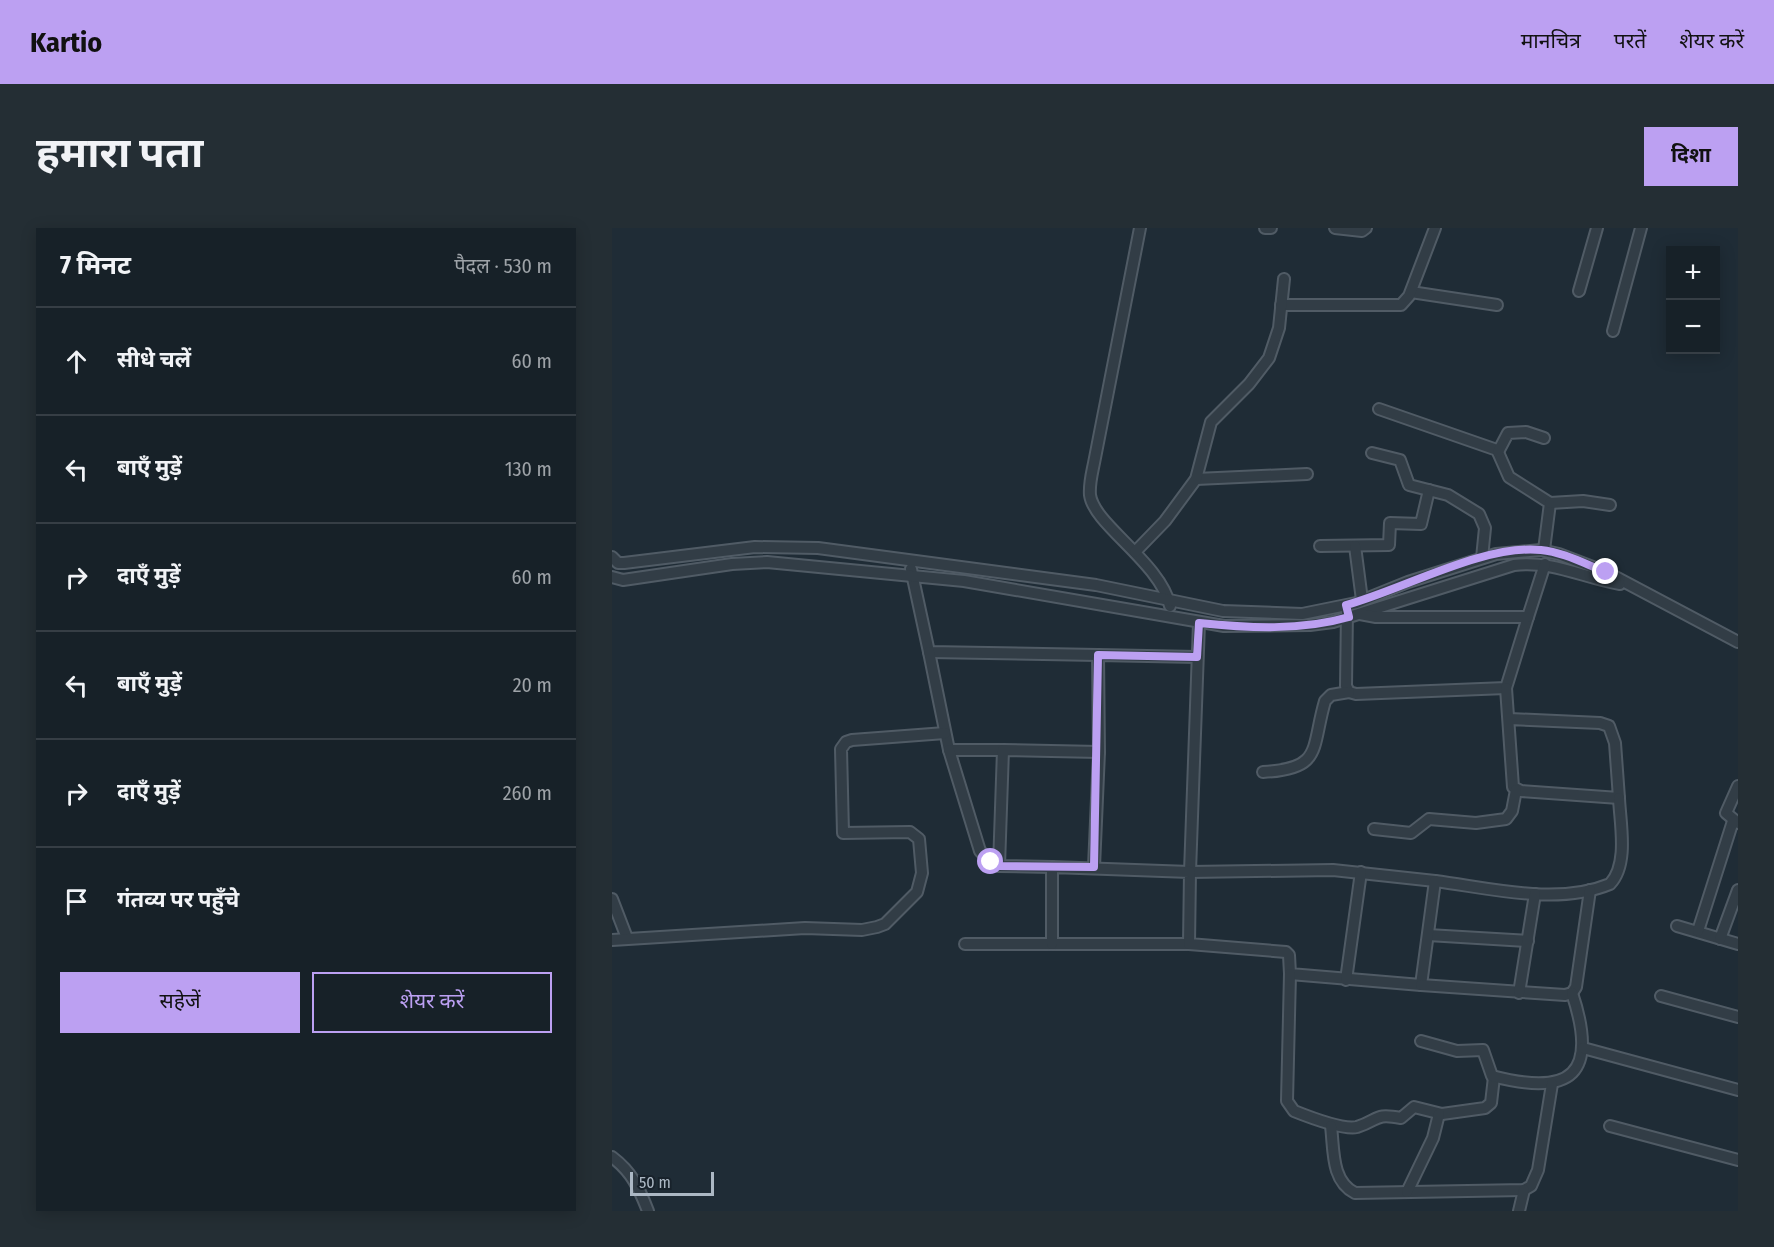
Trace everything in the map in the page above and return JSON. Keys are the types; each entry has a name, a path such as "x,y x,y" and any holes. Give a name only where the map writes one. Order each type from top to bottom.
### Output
{"street":[{"path":"1140,228 1090,484 1090,494 1096,509 1157,577 1169,602 1172,618"},
{"path":"1265,228 1271,228"},
{"path":"1335,228 1362,231 1366,228"},
{"path":"1281,305 1396,306 1405,302 1411,292 1435,228"},
{"path":"1579,291 1597,228"},
{"path":"1612,331 1641,228"},
{"path":"1135,552 1166,521 1196,479 1211,422 1249,384 1269,358 1277,335 1284,279"},
{"path":"1411,292 1497,305"},
{"path":"1379,409 1498,452 1509,477 1550,503 1583,501 1610,505"},
{"path":"1498,452 1508,433 1526,432 1544,438"},
{"path":"1371,453 1400,460 1409,485 1453,497 1482,518 1485,528 1482,558"},
{"path":"1196,479 1307,474"},
{"path":"1320,546 1389,545 1391,523 1420,525 1429,490"},
{"path":"1544,550 1550,503"},
{"path":"1355,546 1362,600"},
{"path":"612,559 624,563 719,551 783,547 818,548 1064,580 1169,602 1258,615 1302,614 1346,605 1482,558 1522,550 1544,550 1606,572 1738,642"},
{"path":"909,560 928,652 936,733 949,750 980,851 991,862 999,866 1094,867 1190,872 1300,870 1361,872 1535,894 1590,890 1610,884 1617,872 1621,854 1615,743 1609,726 1600,723 1510,719"},
{"path":"612,577 623,580 732,564 767,562 912,574 1199,623 1245,626 1310,625 1354,616 1514,566 1545,564 1602,581 1627,585"},
{"path":"1545,564 1506,688 1510,719 1510,782 1516,790 1619,798"},
{"path":"1063,599 1064,580"},
{"path":"1346,605 1354,616 1346,686 1349,692"},
{"path":"1354,616 1528,617"},
{"path":"1189,944 1199,623"},
{"path":"928,652 1197,657"},
{"path":"1094,867 1098,752 1098,655"},
{"path":"1263,772 1293,769 1307,762 1313,752 1325,701 1331,696 1349,692 1356,694 1506,688"},
{"path":"614,940 806,928 862,930 885,924 917,892 920,885 922,873 920,839 910,832 843,833 841,749 852,740 936,733"},
{"path":"949,750 1098,752"},
{"path":"999,866 1003,750"},
{"path":"1698,931 1736,822 1727,817 1727,810 1738,786"},
{"path":"1374,829 1411,833 1429,819 1476,823 1506,819 1510,815 1516,790"},
{"path":"1052,867 1052,944"},
{"path":"1346,980 1361,872"},
{"path":"1421,986 1435,881"},
{"path":"1572,993 1576,987 1590,890"},
{"path":"1720,939 1738,890"},
{"path":"1519,993 1535,894"},
{"path":"612,899 627,938"},
{"path":"1677,926 1738,944"},
{"path":"1428,935 1528,941"},
{"path":"965,944 1189,944 1286,952 1289,955 1290,974 1287,1104 1293,1111 1318,1118 1331,1126 1356,1127 1383,1114 1401,1118 1414,1107 1439,1114 1488,1107 1491,1103 1494,1077"},
{"path":"1290,974 1519,993 1572,993"},
{"path":"1421,1041 1457,1051 1483,1050 1486,1054 1488,1070 1494,1077 1552,1084 1570,1077 1579,1062 1582,1048 1580,1017 1572,993"},
{"path":"1661,996 1738,1017"},
{"path":"1582,1048 1738,1090"},
{"path":"1331,1126 1338,1176 1346,1188 1363,1194 1524,1190 1532,1186 1538,1170 1552,1084"},
{"path":"1407,1192 1433,1138 1439,1114"},
{"path":"1610,1126 1738,1160"},
{"path":"612,1157 625,1167 638,1184 648,1211"},
{"path":"1519,1211 1524,1190"}],"route":[{"path":"991,862 999,866 1094,867 1098,752 1098,655 1197,657 1199,623 1224,626 1279,626 1333,622 1349,617 1346,605 1408,582 1496,554 1541,550 1559,554 1606,572"}]}
